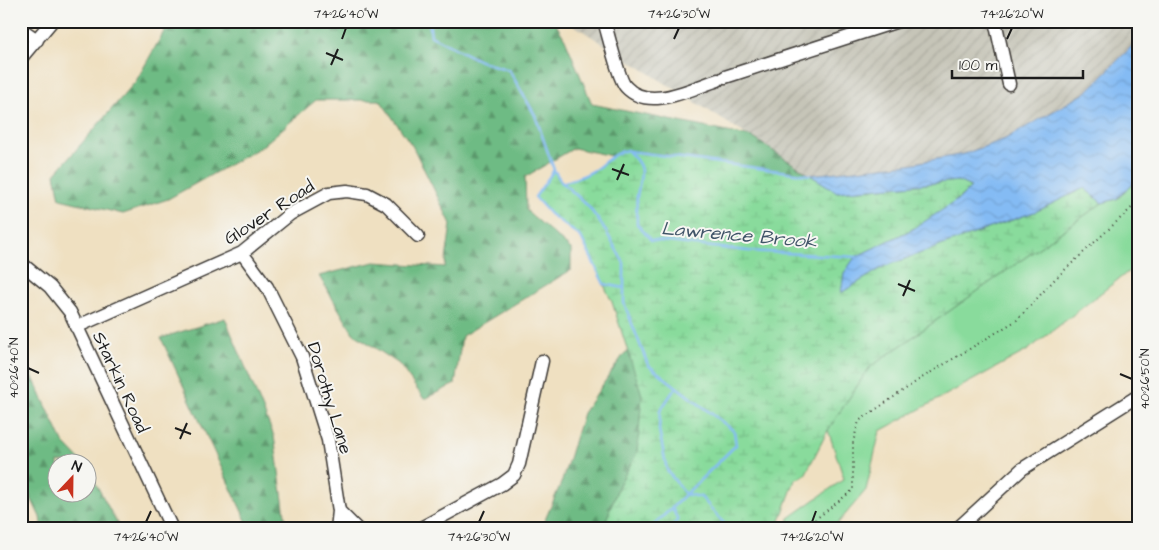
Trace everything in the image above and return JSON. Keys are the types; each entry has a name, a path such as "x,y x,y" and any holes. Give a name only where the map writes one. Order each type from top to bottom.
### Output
{"street":[{"path":"21,58 52,21"},
{"path":"604,21 625,87 650,98 662,98 898,21"},
{"path":"995,21 1010,84"},
{"path":"21,29 37,40"},
{"name":"Glover Road","path":"76,327 242,254 290,214 329,193 347,190 367,194 386,204 418,236"},
{"name":"Dorothy Lane","path":"242,254 267,288 302,357 328,440 339,511 337,529"},
{"name":"Starkin Road","path":"21,263 50,287 70,312 172,529"},
{"path":"419,529 502,484 514,475 520,464 542,361"},
{"path":"957,529 1022,470 1138,396"},
{"path":"339,511 357,529"}],"path":[{"path":"803,529 853,490 853,442 859,421 929,373 1017,320 1055,279 1138,202"}],"shaded area":[{"path":"567,21 1138,21 1138,40 1085,93 1005,139 964,154 909,164 810,175"}],"green space":[{"path":"170,21 554,21 565,39 592,104 752,137 810,175 640,162 574,148 525,177 526,210 571,249 571,270 462,336 455,384 424,399 399,364 353,333 319,276 374,262 445,267 451,224 413,147 380,100 316,100 261,147 168,199 123,214 60,199 55,174 136,81"},
{"path":"627,150 810,175 838,192 958,181 971,187 931,218 855,257 841,292 885,266 1037,211 1084,188 1102,203 869,368 828,430 805,475 795,480 777,529 603,529 619,485 637,453 642,395 612,302 581,237 550,214 535,197 554,170 563,183 587,174 615,154"},
{"path":"1138,180 1138,264 1028,350 880,431 866,490 833,529 788,529 789,518 844,479 828,430 869,368 1102,203 1117,199"},
{"path":"225,318 274,436 287,529 250,529 161,338"},
{"path":"21,340 34,380 63,442 72,452 48,452 48,502 98,502 98,488 120,529 42,529 40,517 21,477"},
{"path":"629,350 642,395 637,453 619,485 603,529 541,529 562,481 583,413 624,354"}],"water":[{"path":"1138,40 1138,180 1116,199 1102,203 1084,188 1037,211 885,266 841,293 844,273 855,257 913,229 959,199 971,187 958,181 837,192 810,175 909,164 964,154 1005,139 1085,93"}],"waterway":[{"name":"Lawrence Brook","path":"429,21 431,36 480,61 509,70 535,115 554,170 562,183 587,174 615,154 627,150 638,162 641,171 637,199 637,224 651,240 748,251 857,257"},
{"path":"629,151 810,175"},
{"path":"554,170 535,197 550,214 581,237 604,284 624,288"},
{"path":"563,183 588,206 604,228 624,263 624,303 648,365 734,431 736,445 650,529"},
{"path":"676,387 660,411 659,430 667,470 685,494 701,497 729,529"},
{"path":"669,529 678,520 672,508"}]}
